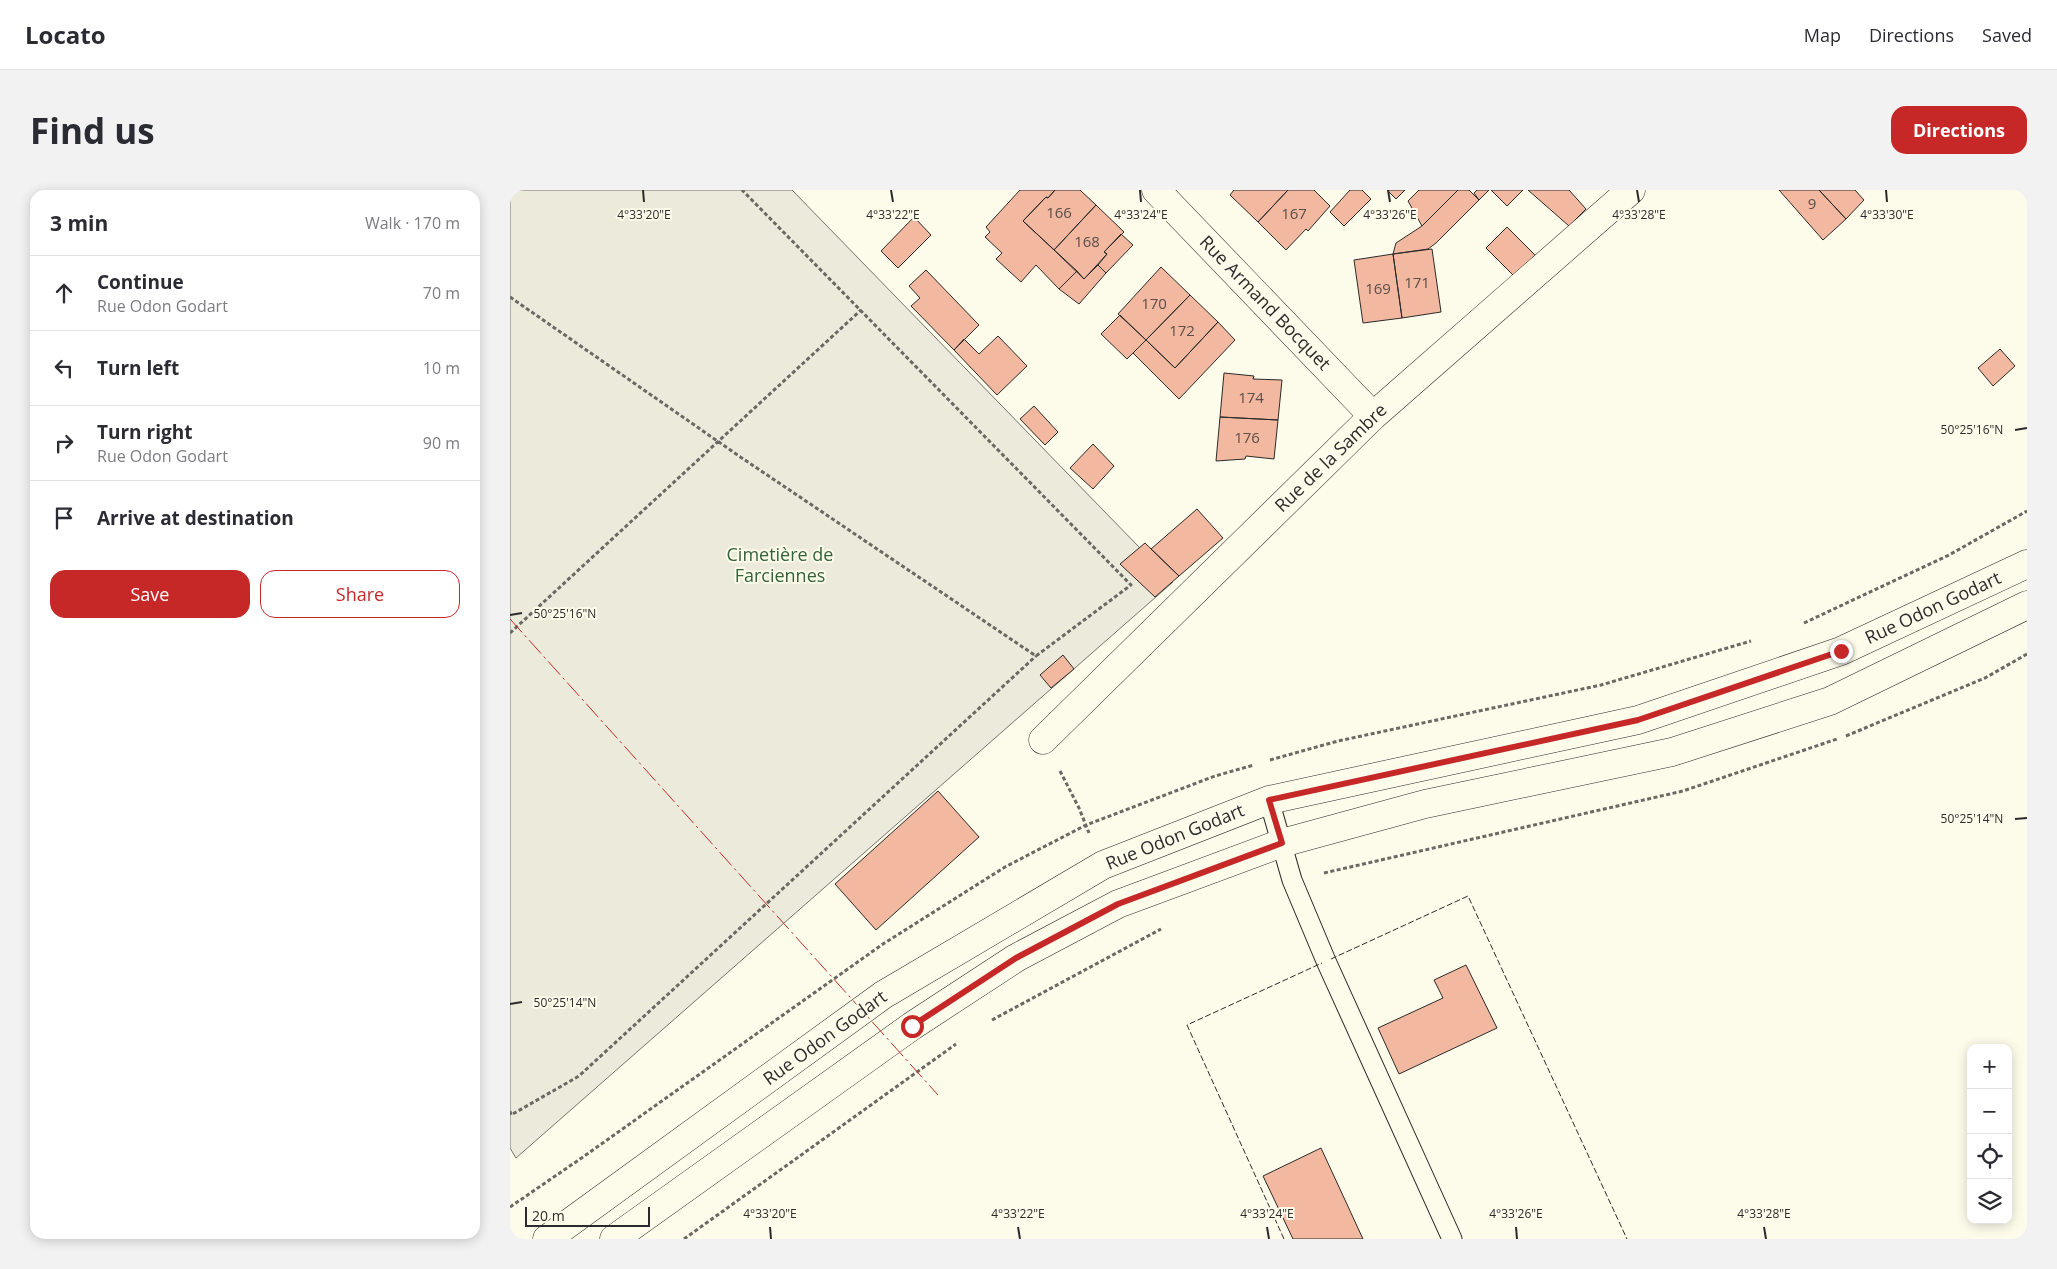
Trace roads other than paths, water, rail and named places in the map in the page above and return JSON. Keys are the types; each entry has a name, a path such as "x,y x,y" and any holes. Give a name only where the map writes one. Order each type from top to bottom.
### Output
{"main road":[{"name":"Rue Armand Bocquet","path":"1156,190 1374,416"},
{"name":"Rue de la Sambre","path":"1043,740 1374,416 1631,190"},
{"name":"Rue Odon Godart","path":"547,1239 883,995 1103,865 1269,800 1638,720 1841,651 2027,564"},
{"name":"Rue Odon Godart","path":"614,1239 912,1026 1016,958 1118,904 1282,843 1425,804 1672,752 1830,701 2027,605"}],"lane":[{"path":"1269,800 1292,880 1326,961 1452,1239"}],"park label":[{"name":"Cimetière de Farciennes","path":"780,565"}]}
